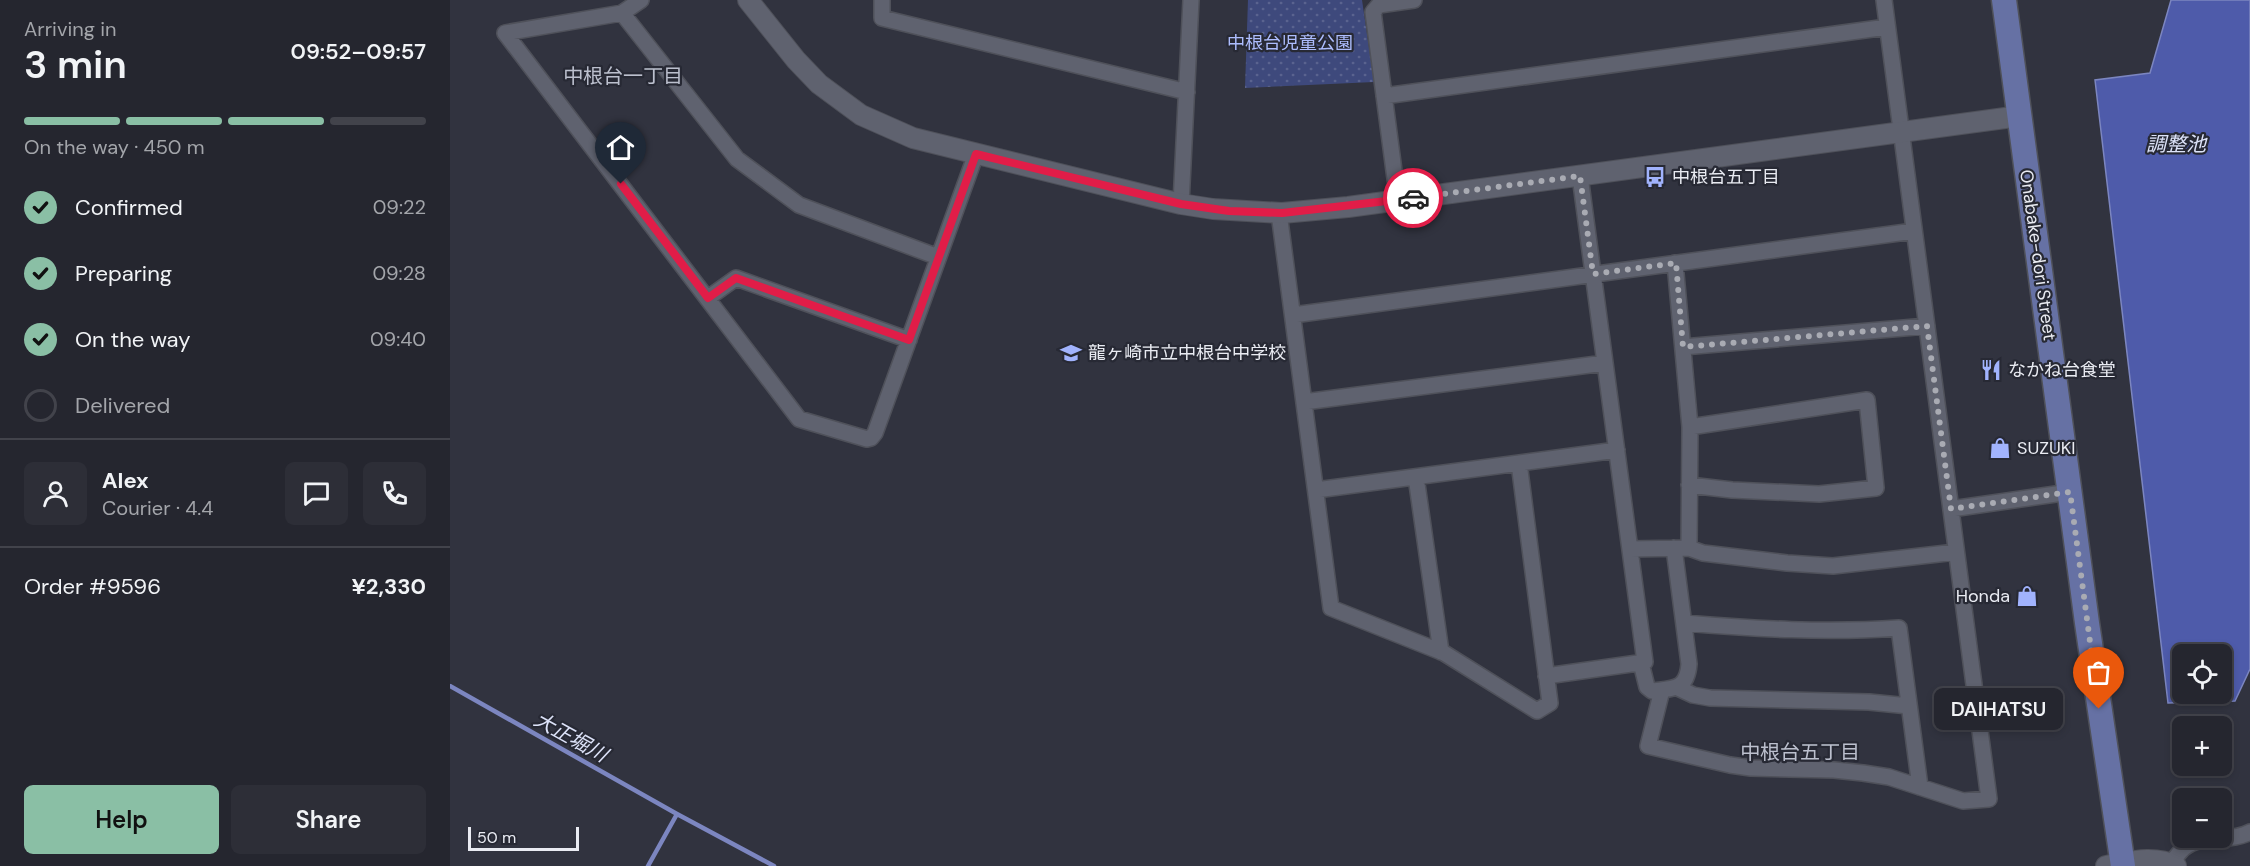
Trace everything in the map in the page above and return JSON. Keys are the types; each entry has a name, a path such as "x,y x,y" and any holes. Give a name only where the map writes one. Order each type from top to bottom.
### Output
{"main road":[{"name":"Onabake-dori Street","path":"2004,0 2117,865"}],"street":[{"path":"641,0 622,13 505,33 799,419 867,439 875,433 976,154"},
{"path":"748,0 796,60 819,84 861,115 889,129 976,154 1181,204 1229,211 1279,213 1398,201 2020,116"},
{"path":"882,0 882,18 1187,92"},
{"path":"1181,204 1191,0"},
{"path":"1398,201 1373,12 1379,5 1414,0"},
{"path":"1676,263 1690,427 1689,485 1682,548 1684,623 1689,677 1670,689 1648,746 1730,765 1834,770 1889,777 1963,801 1989,799 1884,0"},
{"path":"622,13 737,159 799,205 939,258"},
{"path":"1384,96 1887,27"},
{"path":"1546,676 1645,662 1580,176"},
{"path":"1279,213 1331,608 1441,652 1538,711 1550,703 1519,463"},
{"path":"1293,315 1914,231"},
{"path":"708,298 736,278 909,340"},
{"path":"1683,347 1927,326"},
{"path":"1304,402 1605,363"},
{"path":"1689,485 1819,494 1876,488 1867,400 1690,427"},
{"path":"1316,490 1617,450"},
{"path":"1416,477 1441,652"},
{"path":"1951,509 2070,492"},
{"path":"1630,549 1682,548 1786,563 1833,566 1956,552"},
{"path":"1684,623 1768,630 1856,631 1899,628 1920,787"},
{"path":"1641,663 1647,687 1652,691 1670,689 1710,698 1869,702 1909,706"},
{"path":"2117,865 2150,859 2174,865 2185,847 2216,838 2241,837 2250,832"}],"green space":[{"name":"中根台児童公園","path":"1248,0 1362,0 1374,82 1245,88"}],"water":[{"name":"調整池","path":"2171,0 2250,0 2250,669 2235,701 2232,701 2232,644 2172,644 2172,703 2168,703 2095,80 2150,73"}],"waterway":[{"name":"大正堀川","path":"450,686 774,866"},
{"path":"648,866 677,814"}],"way so far":[{"path":"1413,198 1580,176 1593,274 1676,263 1683,347 1927,326 1951,509 2070,492 2099,709"}],"place":[{"name":"中根台五丁目","path":"1655,177"},
{"name":"龍ヶ崎市立中根台中学校","path":"1071,353"},
{"name":"なかね台食堂","path":"1991,370"},
{"name":"SUZUKI","path":"2000,448"},
{"name":"Honda","path":"2027,596"},
{"name":"DAIHATSU","path":"2099,709"}],"district":[{"name":"中根台一丁目","path":"623,76"},
{"name":"中根台五丁目","path":"1800,752"}],"route":[{"path":"621,184 708,298 736,278 909,340 976,154 1181,204 1229,211 1282,213 1413,198"}]}
